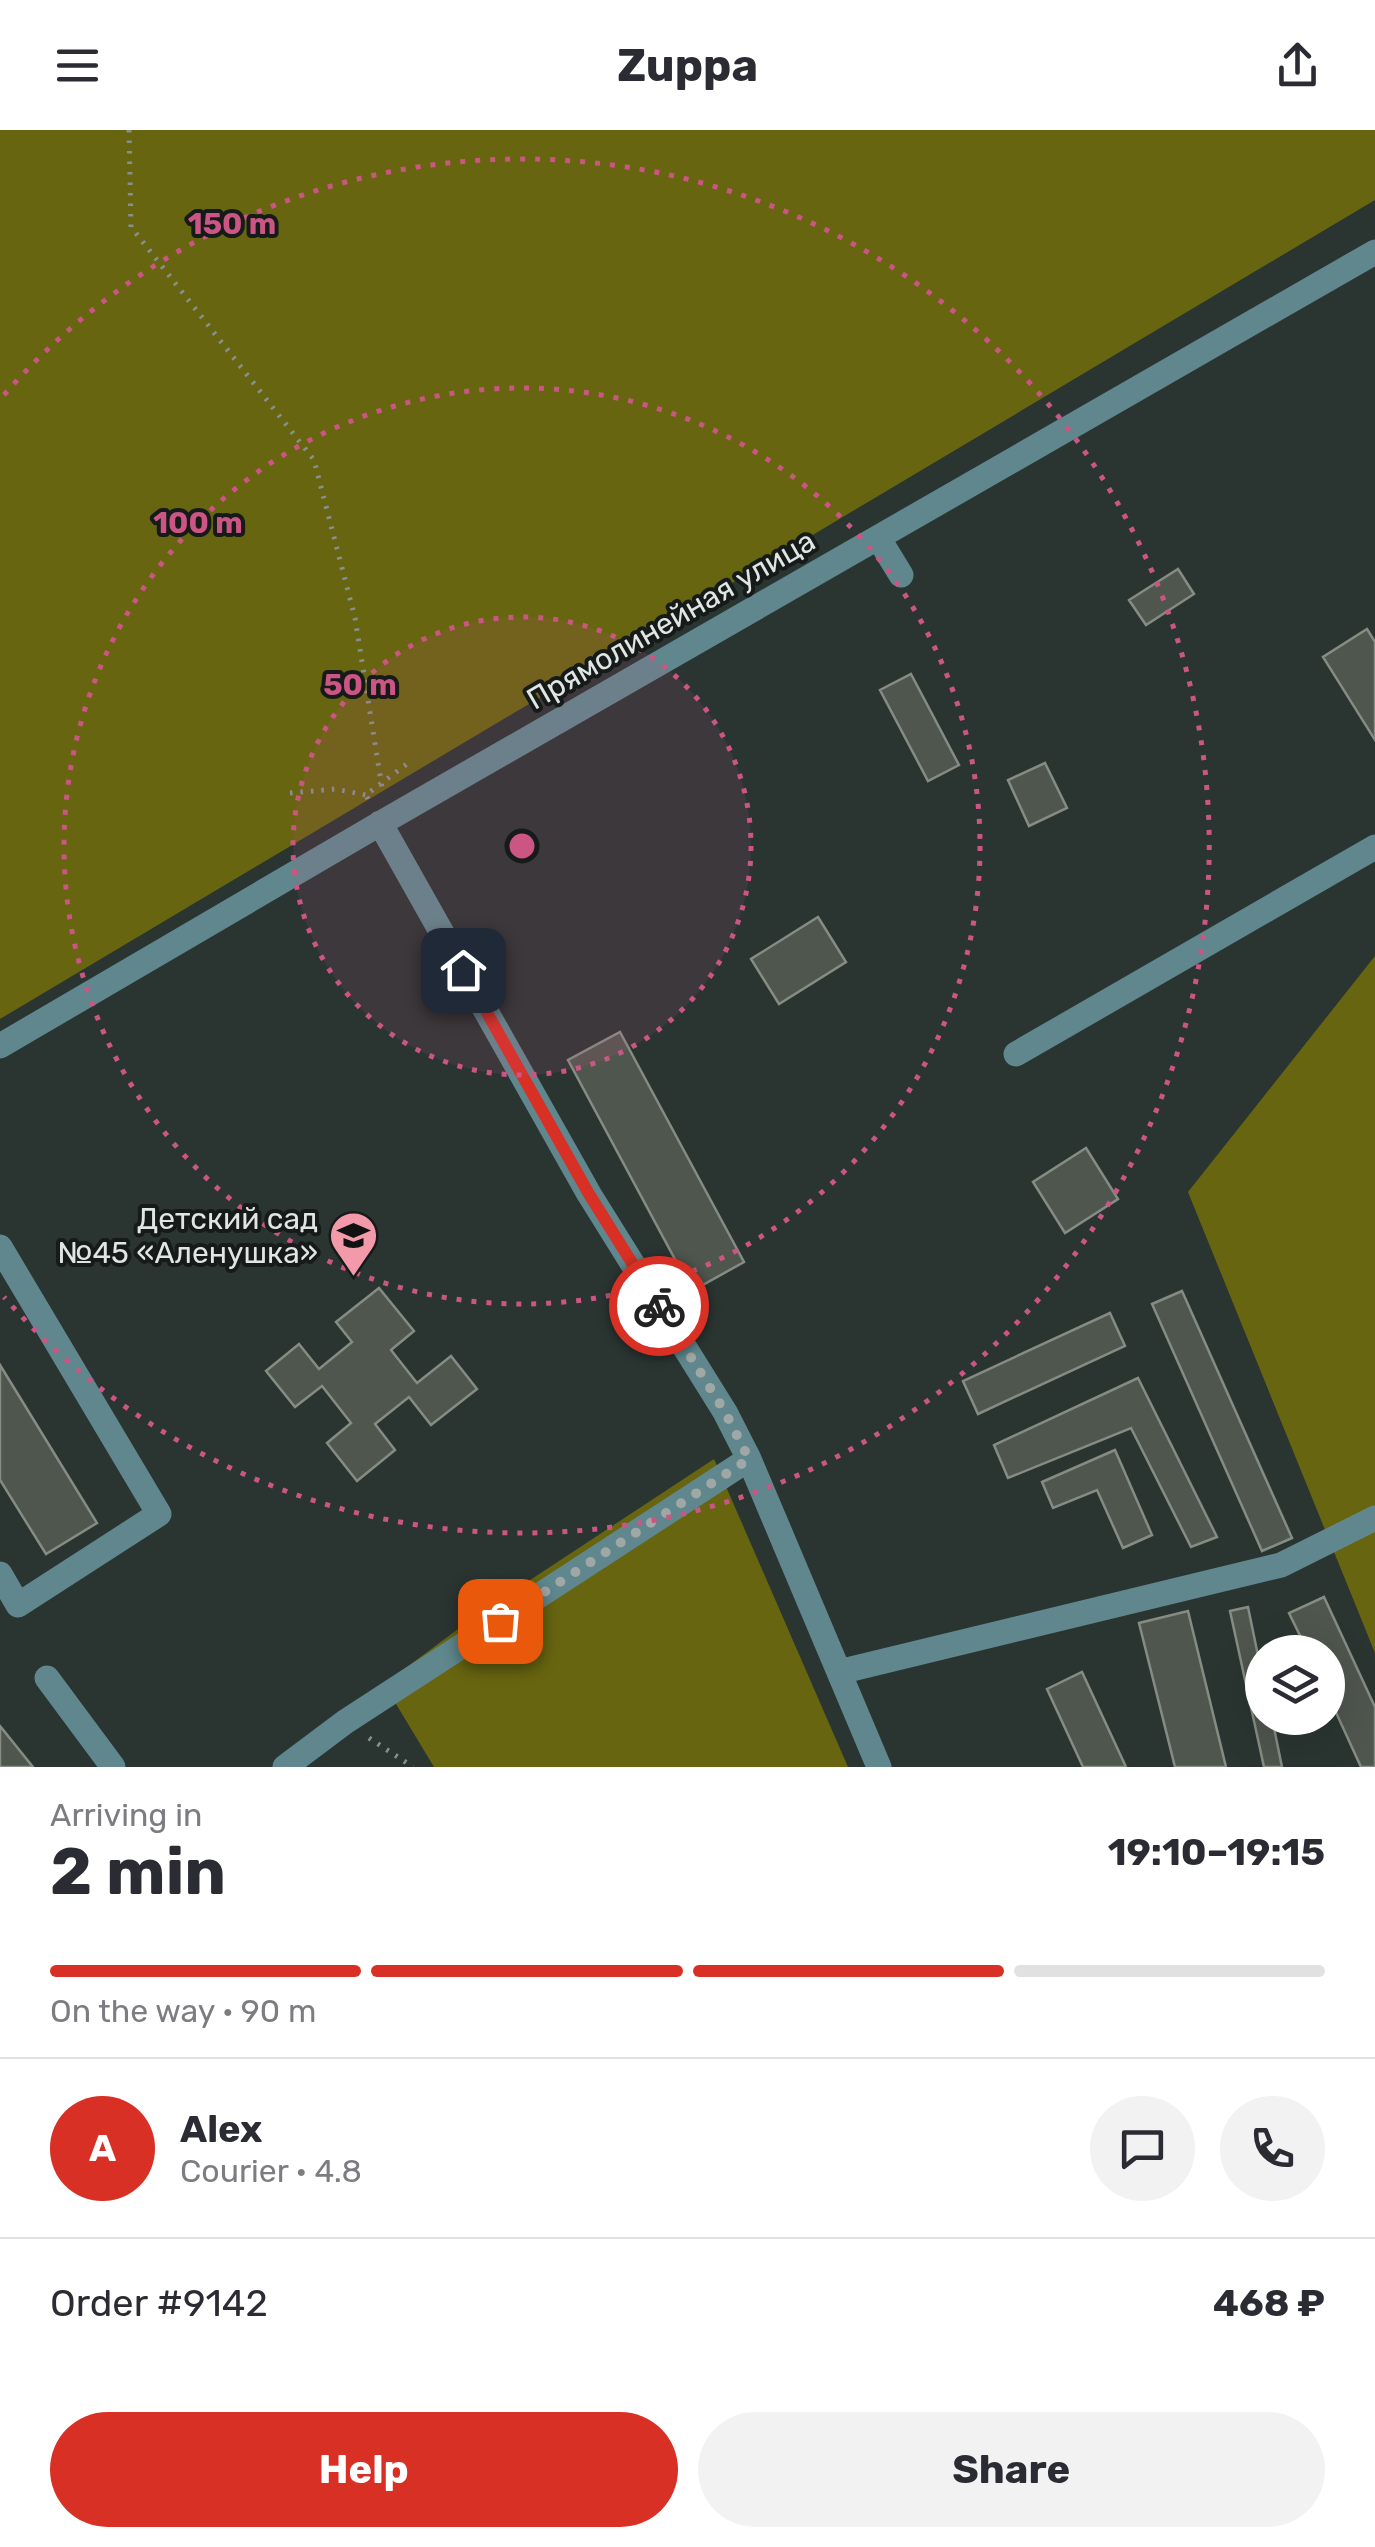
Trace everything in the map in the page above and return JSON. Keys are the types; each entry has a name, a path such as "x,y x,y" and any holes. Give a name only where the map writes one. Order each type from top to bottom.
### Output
{"street":[{"name":"Прямолинейная улица","path":"0,1046 1375,252"},
{"path":"879,539 901,575"},
{"path":"383,822 589,1194 725,1412 749,1459 879,1767"},
{"path":"1016,1054 1375,847"},
{"path":"0,1247 159,1514 18,1605 0,1574"},
{"path":"285,1767 345,1722 749,1459"},
{"path":"839,1672 1281,1564 1375,1518"},
{"path":"47,1678 113,1767"}],"path":[{"path":"129,130 131,227 314,460 355,618 382,783 383,822"},
{"path":"366,795 412,760"},
{"path":"290,793 335,788 366,795 383,822"},
{"path":"345,1722 413,1767"},
{"path":"398,1758 400,1767"}],"shaded area":[{"path":"0,130 1375,130 1375,200 0,1019"},
{"path":"1375,956 1375,1653 1188,1192"},
{"path":"714,1459 848,1767 434,1767 384,1684 477,1615"}],"building":[{"path":"1178,569 1194,594 1146,625 1129,600"},
{"path":"1367,629 1375,642 1375,740 1323,657"},
{"path":"911,674 959,765 928,781 880,690"},
{"path":"1045,763 1067,808 1029,826 1008,780"},
{"path":"818,917 846,962 779,1004 751,959"},
{"path":"620,1032 744,1262 692,1291 568,1060"},
{"path":"1086,1148 1118,1199 1065,1233 1033,1182"},
{"path":"379,1288 414,1331 391,1350 417,1383 451,1356 477,1389 431,1425 409,1397 375,1424 395,1450 357,1481 327,1443 351,1423 322,1386 295,1407 266,1371 299,1344 319,1369 352,1342 336,1322"},
{"path":"1182,1291 1292,1538 1262,1551 1152,1304"},
{"path":"1110,1313 1125,1346 978,1414 963,1381"},
{"path":"0,1365 97,1523 46,1554 0,1480"},
{"path":"1138,1378 1217,1537 1191,1547 1131,1428 1008,1478 994,1445"},
{"path":"1115,1450 1152,1535 1123,1548 1097,1490 1053,1508 1042,1482"},
{"path":"1324,1597 1342,1635 1300,1635 1289,1613"},
{"path":"1248,1607 1254,1635 1245,1635 1245,1680 1230,1611"},
{"path":"1188,1611 1226,1767 1175,1767 1139,1623"},
{"path":"1345,1642 1375,1707 1375,1767 1361,1767 1345,1732"},
{"path":"1082,1672 1126,1767 1083,1767 1047,1689"},
{"path":"0,1726 33,1767 0,1767"},
{"path":"1257,1735 1275,1735 1282,1767 1264,1767"}],"way so far":[{"path":"500,1621 749,1459 725,1412 659,1306"}],"place":[{"name":"Детский сад №45 «Аленушка»","path":"353,1278"}],"route":[{"path":"463,970 589,1194 659,1306"}]}
